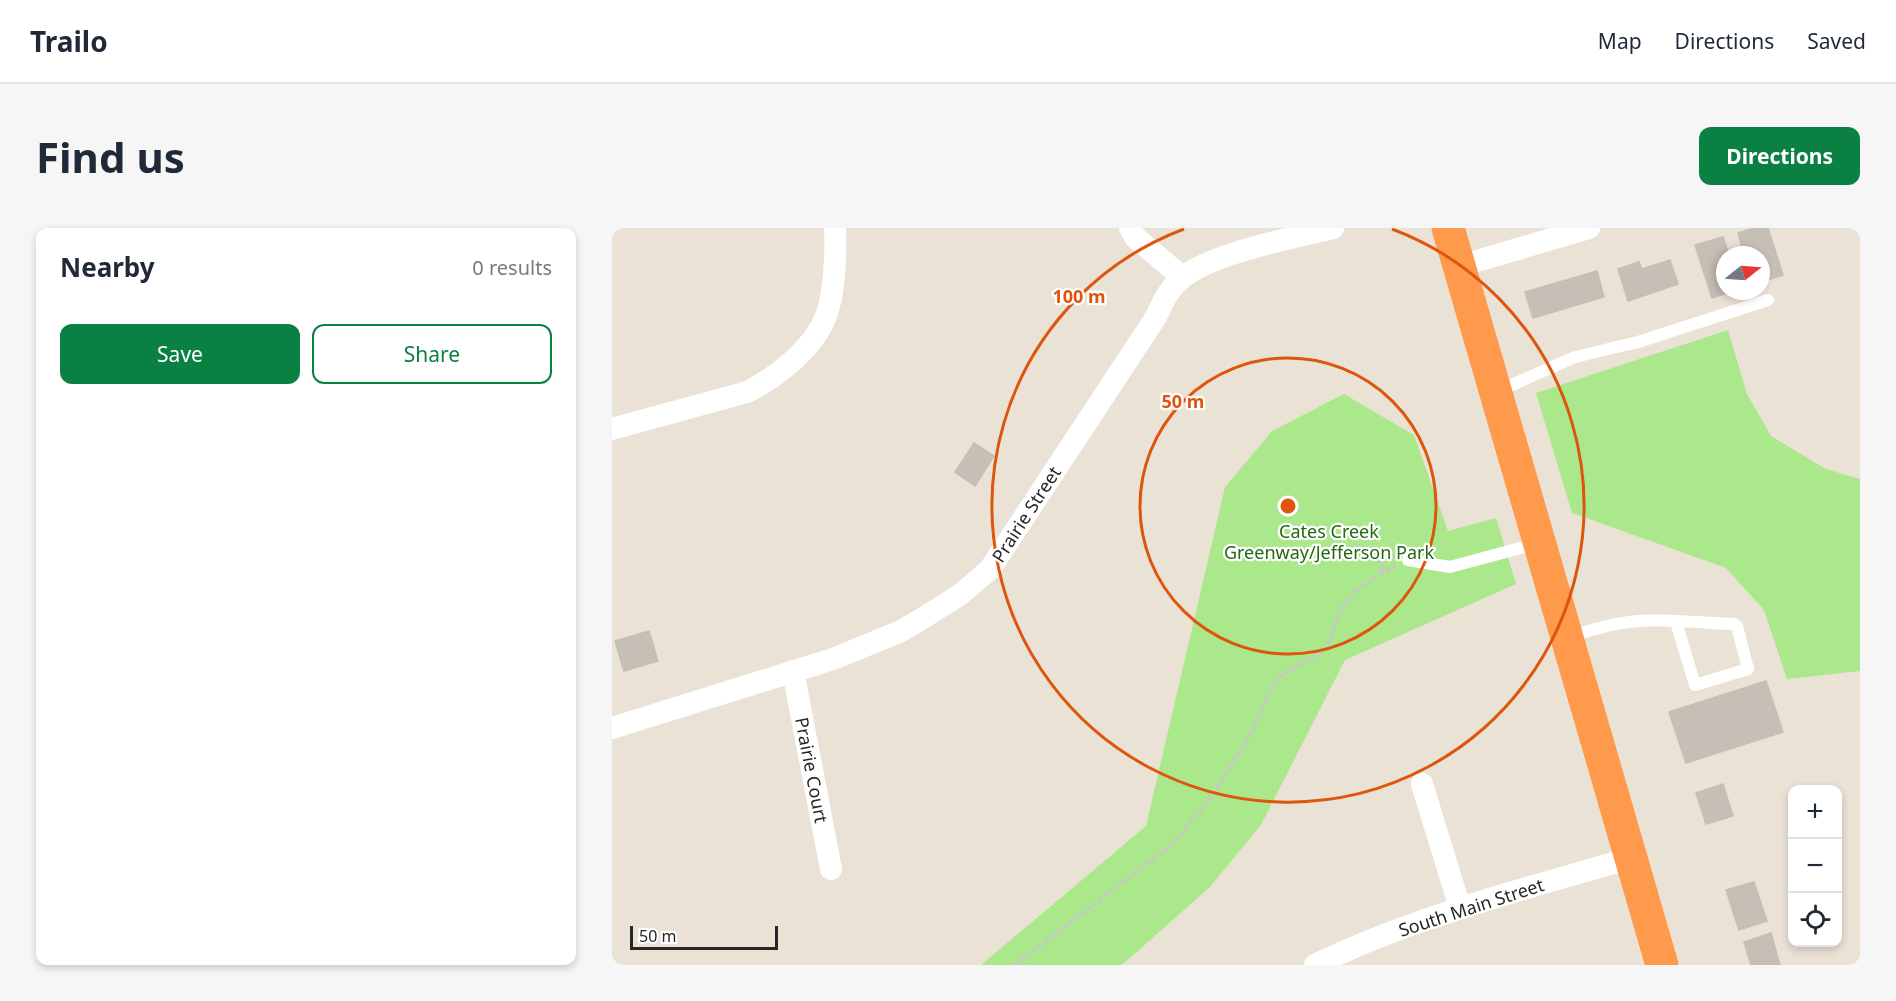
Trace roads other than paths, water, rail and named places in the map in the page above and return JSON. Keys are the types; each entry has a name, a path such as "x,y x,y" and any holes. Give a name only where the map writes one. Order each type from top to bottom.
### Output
{"highway":[{"path":"1448,228 1662,965"}],"street":[{"path":"612,429 747,392 783,370 815,335 826,316 833,281 835,228"},
{"path":"1130,228 1135,237 1182,278"},
{"name":"Prairie Street","path":"612,728 832,659 899,632 942,608 990,569 1156,316 1167,294 1182,278 1225,257 1333,228"},
{"path":"1460,266 1589,228"},
{"name":"Prairie Court","path":"793,671 831,869"},
{"path":"1422,784 1460,908"},
{"name":"South Main Street","path":"1316,965 1355,946 1460,908 1631,858"}],"lane":[{"path":"1497,392 1575,357 1638,342 1768,300"},
{"path":"1408,560 1450,567 1540,542"},
{"path":"1568,637 1622,623 1676,622 1736,624 1748,669 1695,685 1676,622"}],"park label":[{"name":"Cates Creek Greenway/Jefferson Park","path":"1329,541"}]}
